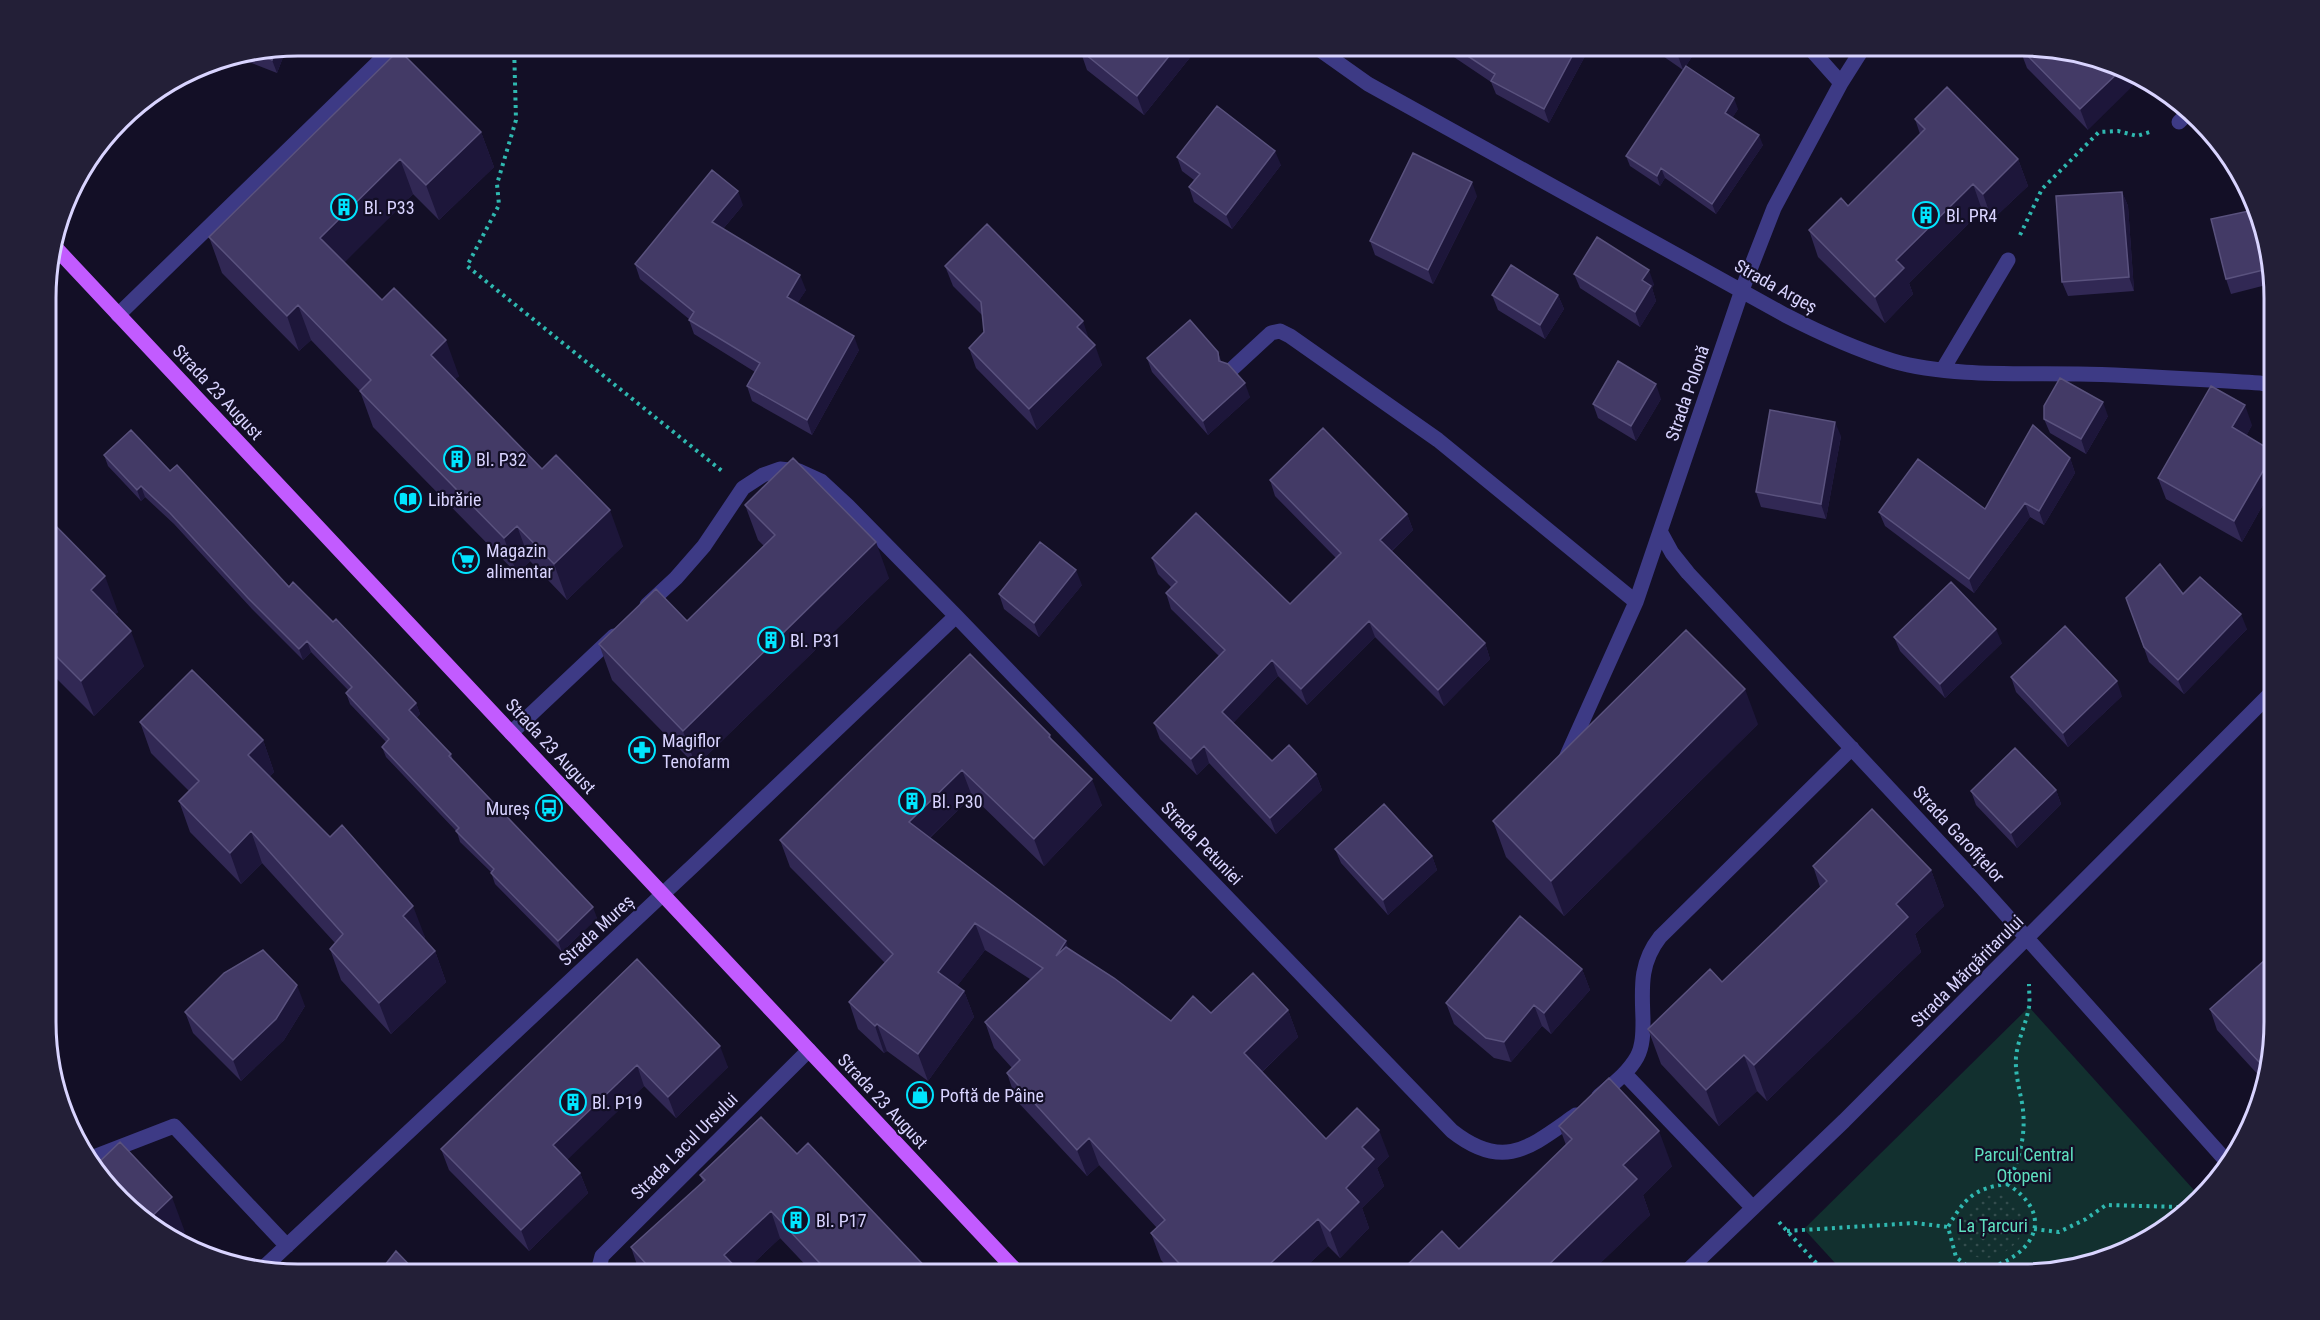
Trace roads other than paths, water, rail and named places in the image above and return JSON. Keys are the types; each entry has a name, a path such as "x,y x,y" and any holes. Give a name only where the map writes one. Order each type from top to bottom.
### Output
{"main road":[{"name":"Strada 23 August","path":"60,252 1010,1264"}],"street":[{"path":"118,315 385,56"},
{"name":"Strada Argeș","path":"1329,56 1368,84 1832,339 1895,361 1943,369 1994,373 2112,375 2264,384"},
{"path":"1817,56 1841,83"},
{"name":"Strada Polonă","path":"1564,763 1636,602 1742,290 1774,207 1858,56"},
{"path":"1943,369 2008,260"},
{"path":"1232,369 1270,333 1280,332 1290,336 1438,440 1636,602"},
{"name":"Strada Petuniei","path":"511,733 676,578 704,546 743,488 763,475 780,469 799,471 820,481 848,506 1452,1131 1467,1143 1483,1150 1502,1153 1523,1149 1541,1140 1580,1112 1625,1074 1639,1055 1643,1033 1642,975 1650,950 1660,937 1852,748"},
{"name":"Strada Garofițelor","path":"1660,531 1672,553 1688,573 2028,938 2223,1158"},
{"name":"Strada Mureș","path":"269,1262 956,616"},
{"name":"Strada Mărgăritarului","path":"1694,1264 2028,938 2264,700"},
{"name":"Strada Lacul Ursului","path":"600,1264 602,1256 809,1050"},
{"path":"1625,1074 1756,1205"},
{"path":"96,1156 174,1126 286,1246"}],"place":[{"name":"Bl. P33","path":"344,207"},
{"name":"Bl. PR4","path":"1926,215"},
{"name":"Bl. P32","path":"457,459"},
{"name":"Librărie","path":"408,499"},
{"name":"Magazin alimentar","path":"466,560"},
{"name":"Bl. P31","path":"771,640"},
{"name":"Magiflor Tenofarm","path":"642,750"},
{"name":"Bl. P30","path":"912,801"},
{"name":"Mureș","path":"549,808"},
{"name":"Poftă de Pâine","path":"920,1095"},
{"name":"Bl. P19","path":"573,1102"},
{"name":"Bl. P17","path":"796,1220"}],"park label":[{"name":"Parcul Central Otopeni","path":"2024,1164"},
{"name":"La Țarcuri","path":"1993,1225"}]}
